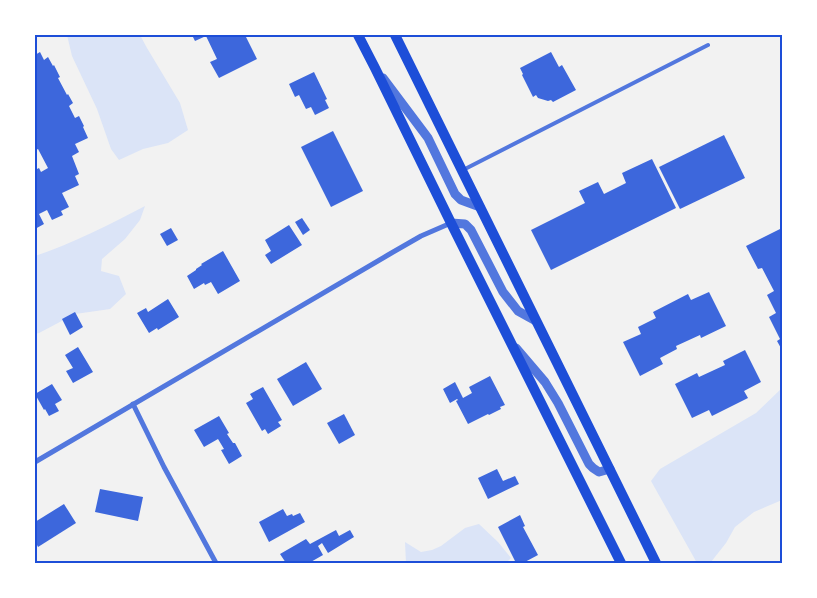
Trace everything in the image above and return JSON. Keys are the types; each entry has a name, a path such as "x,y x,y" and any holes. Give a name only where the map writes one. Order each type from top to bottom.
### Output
{"main road":[{"path":"358,35 620,563"},
{"path":"398,38 656,563"}],"street":[{"path":"375,68 428,138 456,194 461,200 480,207"},
{"path":"35,462 421,236 451,223 465,224 471,230 503,292 518,310 536,320"},
{"path":"510,340 545,382 558,403 589,464 600,472 610,469"},
{"path":"133,404 164,467 216,563"}],"lane":[{"path":"463,170 708,45"}],"shaded area":[{"path":"67,35 140,35 180,103 188,130 168,143 143,149 119,160 111,149 97,109 72,56"},
{"path":"145,206 140,220 125,239 102,259 101,271 119,276 126,294 110,309 75,314 35,334 35,256 91,233"},
{"path":"782,388 782,500 754,512 735,527 726,543 711,562 697,563 651,481 660,469 756,413"},
{"path":"479,524 511,558 506,563 406,563 405,542 421,552 432,550 441,546 465,528"}],"building":[{"path":"192,35 245,35 257,59 219,78 210,62 217,59 206,36 195,41"},
{"path":"40,52 44,60 48,57 54,65 60,77 58,78 73,103 69,106 75,118 79,116 88,138 75,144 79,152 72,156 79,174 75,176 79,185 62,193 69,207 61,211 63,215 52,220 47,210 39,214 44,224 35,229 35,170 39,168 41,172 48,168 35,147 35,55"},
{"path":"551,52 559,67 562,65 576,90 553,102 538,98 536,95 533,97 520,68"},
{"path":"314,72 327,99 325,100 329,108 315,115 311,107 306,109 299,95 295,97 289,84"},
{"path":"333,131 363,191 331,207 301,147"},
{"path":"724,135 745,178 680,209 659,167"},
{"path":"652,159 676,208 551,270 531,230 585,203 579,191 598,182 604,194 626,183 622,173"},
{"path":"302,218 310,230 303,235 295,222"},
{"path":"289,225 302,245 271,264 265,255 271,251 265,240"},
{"path":"171,228 178,240 167,246 160,234"},
{"path":"780,229 782,232 782,350 777,341 780,339 769,317 776,313 767,295 774,291 762,268 758,269 746,246"},
{"path":"223,251 240,281 218,294 211,282 205,285 204,283 194,289 187,276 201,264"},
{"path":"709,292 726,326 701,338 700,335 676,346 677,349 660,358 663,364 640,376 623,342 641,334 638,327 656,318 653,312 688,294 691,300"},
{"path":"168,299 179,317 158,330 157,328 149,333 137,313 146,308 148,312"},
{"path":"75,312 83,327 70,335 62,319"},
{"path":"78,347 93,372 73,383 66,371 73,368 65,355"},
{"path":"745,350 761,382 744,391 748,398 712,416 709,410 692,418 675,384 697,373 699,377 725,365 723,361"},
{"path":"306,362 322,389 293,406 277,379"},
{"path":"490,376 505,405 500,407 501,409 468,424 456,401 458,400 450,403 443,389 455,382 463,398 472,393 469,387"},
{"path":"52,384 62,400 55,404 59,411 49,416 35,394"},
{"path":"263,387 282,420 278,422 281,426 268,434 265,429 262,431 246,403 253,399 250,394"},
{"path":"344,414 355,435 339,444 327,423"},
{"path":"219,416 229,433 227,434 235,443 242,456 229,464 221,450 224,449 218,439 204,447 194,430"},
{"path":"497,469 503,481 515,476 519,484 488,499 478,478"},
{"path":"100,489 143,497 138,521 95,512"},
{"path":"64,504 76,523 38,547 35,541 35,522"},
{"path":"283,509 287,516 300,513 305,522 269,542 259,522"},
{"path":"520,515 525,526 523,527 538,555 523,563 516,563 498,527"},
{"path":"336,530 339,536 350,530 354,537 328,553 322,543 318,546 323,555 309,563 286,563 280,554 306,539 310,544"}]}
